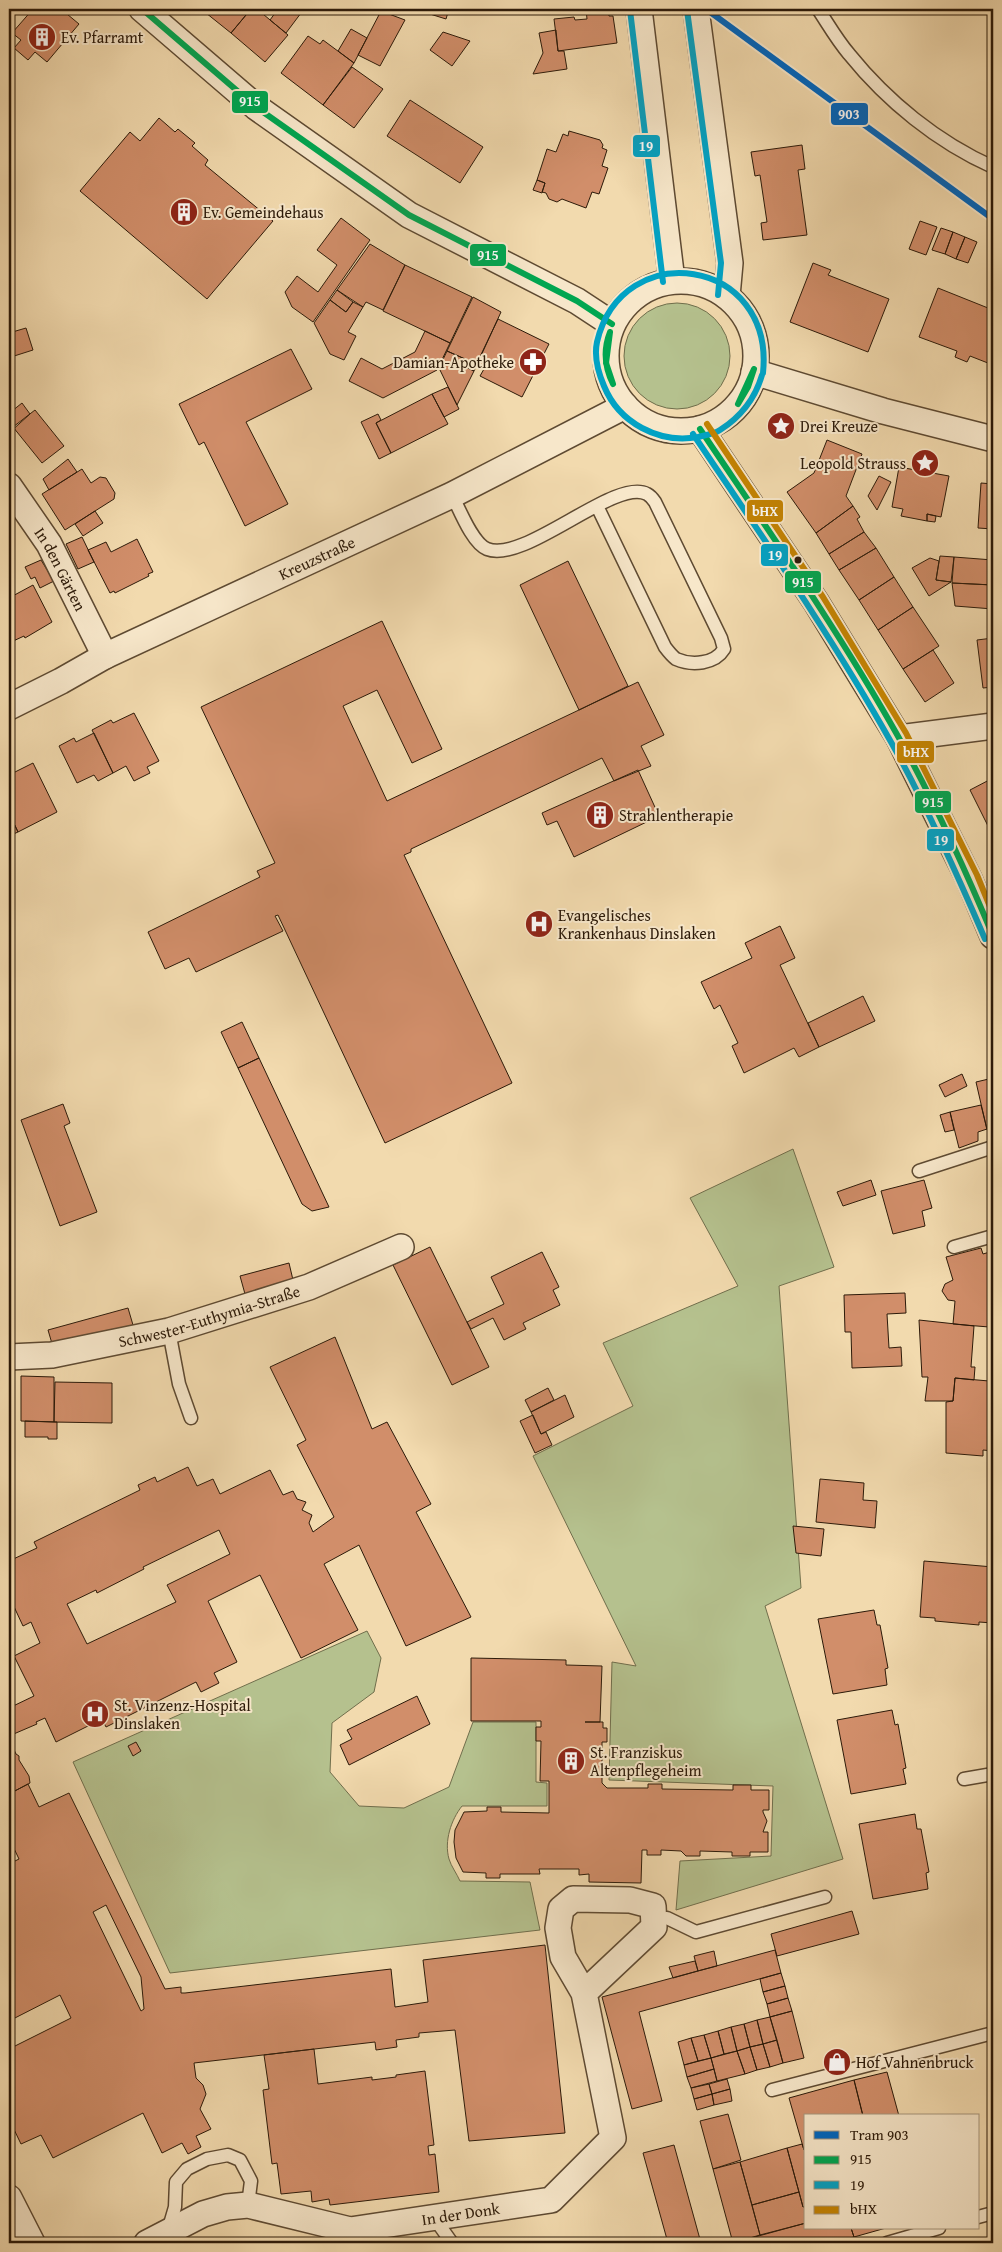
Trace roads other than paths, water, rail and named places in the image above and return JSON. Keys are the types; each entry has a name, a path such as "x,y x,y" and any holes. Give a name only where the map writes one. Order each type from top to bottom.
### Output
{"street":[{"path":"142,9 256,107 409,215 577,301 612,324"},
{"path":"639,9 672,281"},
{"path":"696,9 730,263 727,296"},
{"path":"672,281 701,283 727,296 742,312 751,330 756,351 754,372 744,394 729,413 700,429 684,431 667,430 652,425 625,406 613,388 606,367 606,345 612,324 627,303 648,288 672,281"},
{"path":"754,372 882,410 993,439"},
{"name":"Kreuzstraße","path":"9,708 105,656 452,495 625,406"},
{"path":"700,429 816,602 899,738 969,879 993,936"},
{"name":"In den Gärten","path":"9,486 50,544 105,656"},
{"path":"899,738 993,726"},
{"name":"Schwester-Euthymia-Straße","path":"9,1357 52,1356 169,1331 309,1287 401,1247"},
{"name":"In der Donk","path":"158,2237 203,2214 227,2207 248,2205 350,2230 551,2200 613,2138 584,1993 563,1957 558,1928 561,1909 573,1899 630,1900 653,1906 654,1920"},
{"path":"584,1993 654,1927 654,1920"},
{"path":"9,2198 32,2243"}],"lane":[{"path":"818,9 848,53 891,100 939,137 993,167"},
{"path":"452,495 478,542 487,548 499,550 525,544 597,506 626,494 636,492 646,494 655,502 720,638 724,649 718,658 705,662 687,662 675,658 665,647 597,506"},
{"path":"919,1171 993,1147"},
{"path":"954,1247 993,1236"},
{"path":"169,1331 179,1384 192,1418"},
{"path":"964,1779 993,1774"},
{"path":"654,1920 668,1918 696,1932 825,1897"},
{"path":"772,2090 993,2034"},
{"path":"158,2237 175,2207 176,2182 188,2169 207,2159 228,2155 240,2160 251,2181 248,2205"},
{"path":"980,2216 993,2212"},
{"path":"435,2218 452,2243"},
{"path":"887,2243 932,2230"}],"tram line":[{"name":"903","path":"706,9 993,219"}],"place":[{"name":"Ev. Pfarramt","path":"42,37"},
{"name":"Ev. Gemeindehaus","path":"184,212"},
{"name":"Damian-Apotheke","path":"533,362"},
{"name":"Drei Kreuze","path":"781,426"},
{"name":"Leopold Strauss","path":"925,463"},
{"name":"Strahlentherapie","path":"600,815"},
{"name":"Evangelisches Krankenhaus Dinslaken","path":"539,924"},
{"name":"St. Vinzenz-Hospital Dinslaken","path":"95,1714"},
{"name":"St. Franziskus Altenpflegeheim","path":"571,1761"},
{"name":"Hof Vahnenbruck","path":"837,2062"}]}
